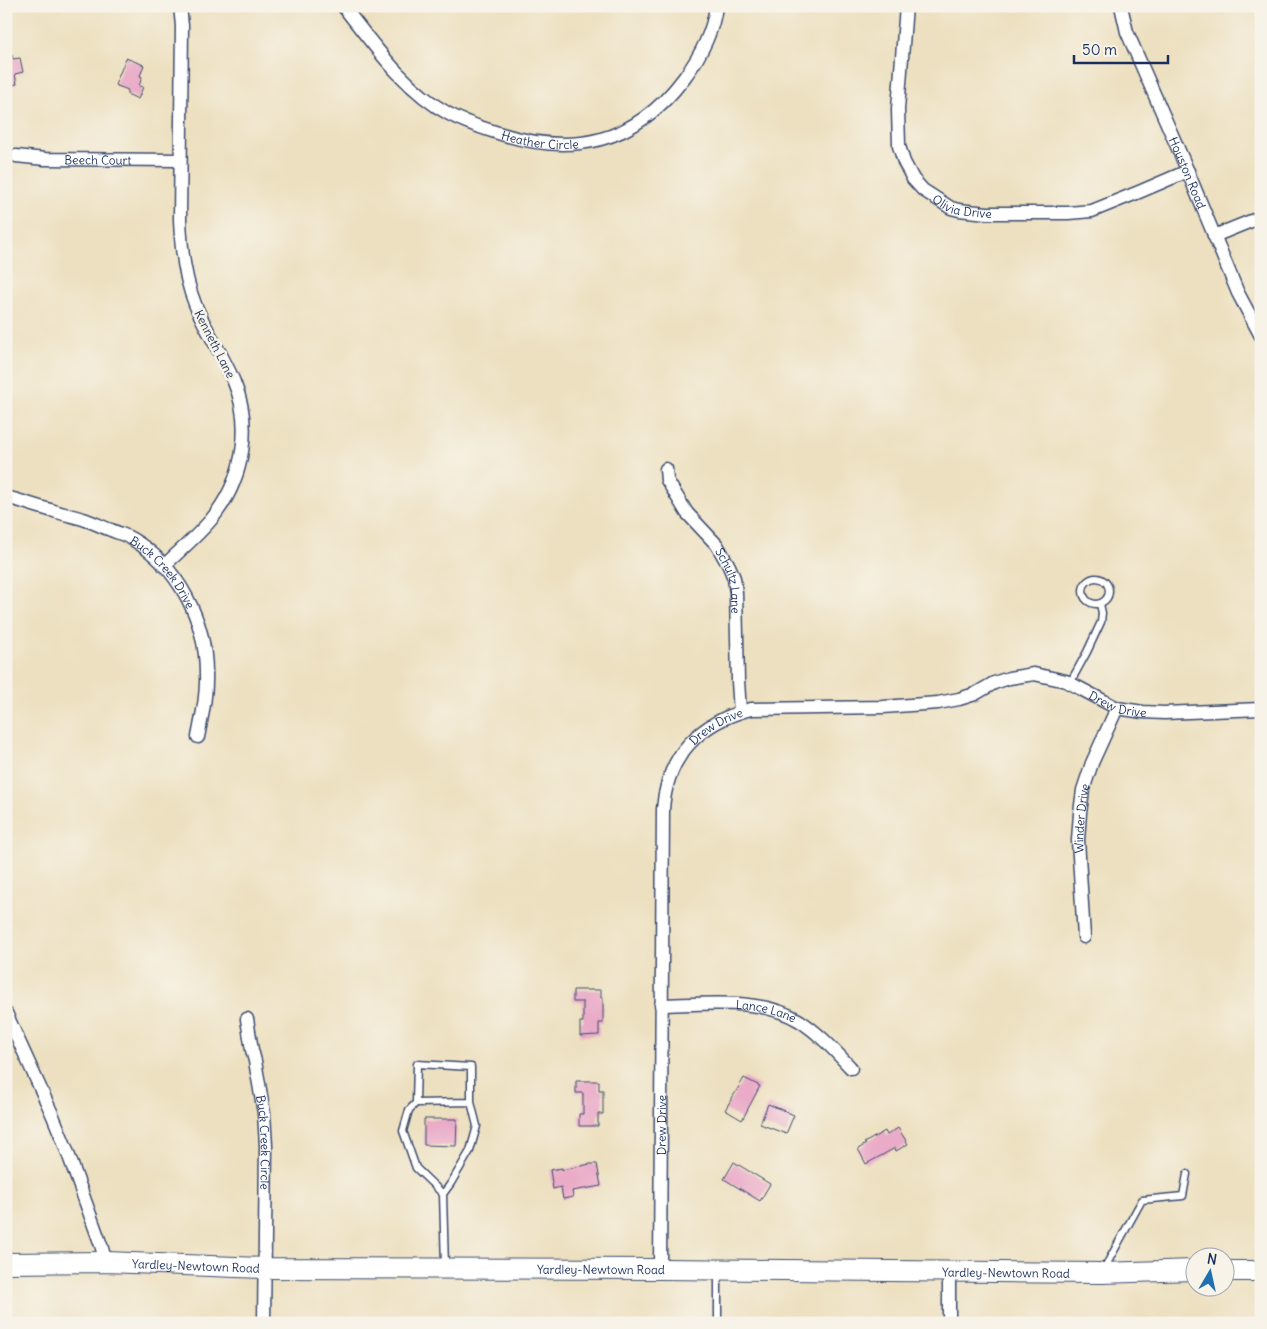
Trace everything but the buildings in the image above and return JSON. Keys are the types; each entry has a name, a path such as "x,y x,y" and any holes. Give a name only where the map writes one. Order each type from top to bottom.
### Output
{"main road":[{"name":"Yardley-Newtown Road","path":"6,1263 106,1262 265,1268 718,1269 1102,1273 1184,1270"},
{"path":"1234,1271 1261,1271"}],"street":[{"name":"Kenneth Lane","path":"164,566 208,524 230,490 238,470 243,448 244,426 241,404 235,384 197,310 186,274 181,235 182,26 180,6"},
{"name":"Heather Circle","path":"343,6 381,54 408,83 429,102 448,114 468,124 512,138 568,145 587,143 609,137 646,118 658,108 692,68 710,30 716,6"},
{"name":"Olivia Drive","path":"906,6 898,109 899,146 904,162 913,179 923,190 951,208 987,213 1068,213 1092,211 1188,171"},
{"name":"Houston Road","path":"1121,6 1127,32 1188,171 1238,293 1261,336"},
{"name":"Beech Court","path":"16,156 46,159 180,160"},
{"path":"1214,236 1261,217"},
{"name":"Schultz Lane","path":"666,469 667,480 682,505 687,513 717,545 734,578 740,712"},
{"name":"Buck Creek Drive","path":"6,497 84,519 131,538 142,545 176,580 189,601 203,642 206,694 198,737"},
{"name":"Drew Drive","path":"660,1269 663,809 666,784 671,771 688,744 701,732 722,719 751,709 883,707 938,703 975,694 994,683 1009,678 1034,674 1049,676 1070,683 1117,708 1164,713 1261,709"},
{"name":"Winder Drive","path":"1084,937 1078,840 1083,790 1092,763 1117,708"},
{"name":"Lance Lane","path":"661,1005 749,1005 787,1014 801,1022 824,1040 852,1068"},
{"path":"6,1013 66,1148 106,1262"},
{"name":"Buck Creek Circle","path":"248,1018 264,1113 264,1323"},
{"path":"949,1271 949,1323"}],"lane":[{"path":"1097,578 1105,582 1110,590 1108,599 1100,604 1091,604 1085,598 1084,588 1088,581 1097,578"},
{"path":"1070,683 1101,622 1100,604"},
{"path":"443,1194 416,1168 403,1131 409,1110 416,1103 417,1064 471,1067 471,1102 477,1126 470,1151 443,1194 445,1268"},
{"path":"416,1103 471,1102"},
{"path":"1102,1273 1142,1200 1183,1196 1187,1174"},
{"path":"718,1269 718,1323"}]}
